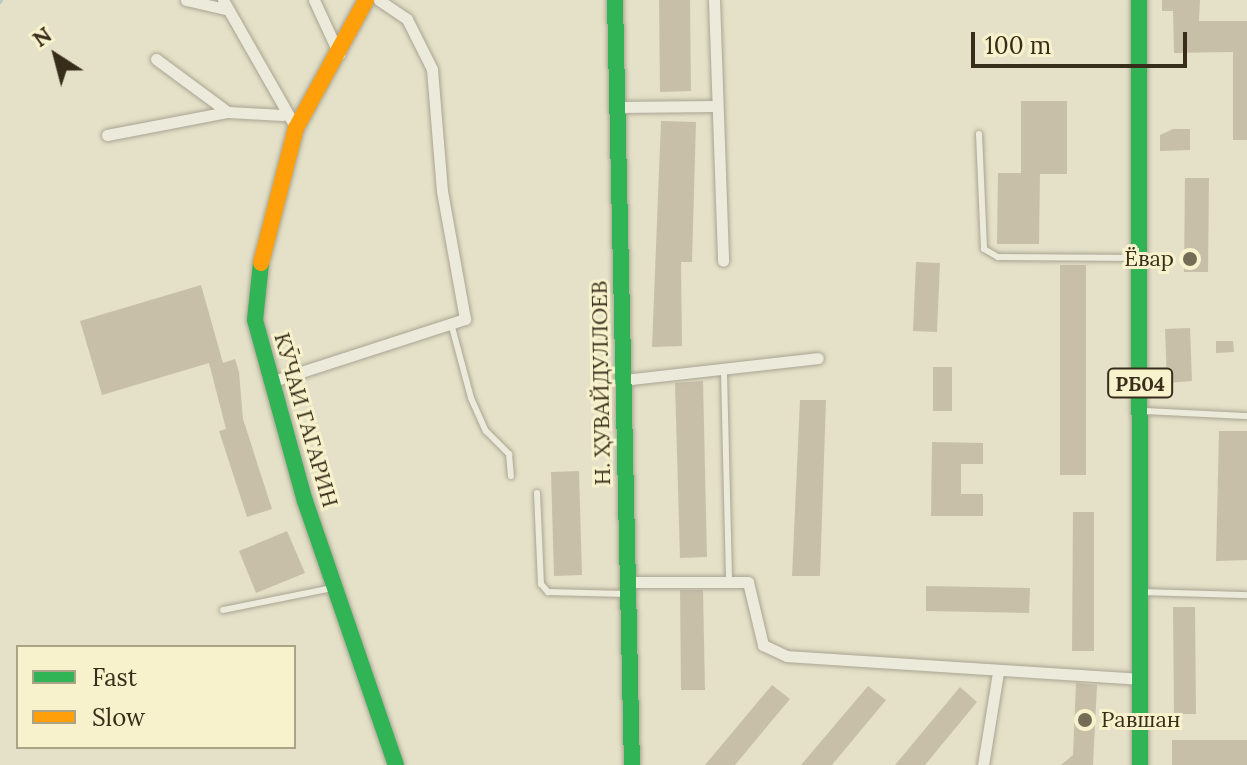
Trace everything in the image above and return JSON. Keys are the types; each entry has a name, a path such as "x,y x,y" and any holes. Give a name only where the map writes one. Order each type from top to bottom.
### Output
{"street":[{"path":"186,0 224,4 283,115 296,128"},
{"path":"314,0 339,54"},
{"name":"КӮЧАИ ГАГАРИН","path":"366,0 296,128 264,231 255,320 270,382 396,765"},
{"path":"270,382 452,327 465,319 466,297 442,191 432,69 407,19 379,0"},
{"name":"Н. ҲУВАЙДУЛЛОЕВ","path":"615,0 632,765"},
{"path":"714,0 723,261"},
{"name":"РБ04","path":"1139,0 1140,765"},
{"path":"156,59 228,112"},
{"path":"617,107 716,106"},
{"path":"107,135 228,112 283,115"},
{"path":"623,380 724,373 818,358"},
{"path":"628,588 729,580 748,582 763,645 773,653 998,672 1140,679"},
{"path":"983,765 998,672"}],"lane":[{"path":"979,134 984,249 998,257 1140,258"},
{"path":"452,327 471,398 486,431 509,454 511,476"},
{"path":"724,373 729,580"},
{"path":"1140,411 1247,416"},
{"path":"537,493 540,575 548,592 628,588"},
{"path":"223,610 336,587"},
{"path":"1140,592 1247,595"}],"building":[{"path":"659,0 690,0 691,91 660,92"},
{"path":"1162,0 1200,0 1199,21 1247,21 1247,140 1233,140 1233,52 1174,53 1173,11 1162,11"},
{"path":"1021,101 1067,101 1067,174 1040,174 1039,244 997,244 998,173 1021,173"},
{"path":"661,121 696,122 692,262 681,262 682,346 652,347"},
{"path":"1173,129 1190,129 1190,150 1160,151 1160,135"},
{"path":"1185,178 1209,178 1208,272 1184,272"},
{"path":"916,262 940,263 937,332 913,331"},
{"path":"1060,265 1086,265 1086,475 1060,475"},
{"path":"201,285 223,363 235,359 243,419 272,509 247,517 219,431 226,429 209,363 102,395 80,321"},
{"path":"1190,328 1192,381 1167,383 1165,329"},
{"path":"1216,341 1233,341 1234,352 1216,353"},
{"path":"933,367 952,367 952,411 933,411"},
{"path":"703,381 707,557 680,558 675,383"},
{"path":"800,400 826,400 820,576 792,576"},
{"path":"1219,431 1247,431 1247,560 1216,561"},
{"path":"932,442 983,443 983,464 961,464 961,494 983,494 983,516 931,516"},
{"path":"579,471 582,575 554,576 551,472"},
{"path":"1073,512 1094,512 1094,651 1072,651"},
{"path":"287,531 305,573 256,593 239,551"},
{"path":"926,586 1030,588 1029,613 926,611"},
{"path":"680,590 703,590 705,690 681,690"},
{"path":"1173,607 1195,607 1196,714 1174,714"},
{"name":"Равшан","path":"1076,683 1097,685 1093,765 1061,765 1073,755"},
{"path":"772,685 790,699 735,765 705,765"},
{"path":"868,686 886,700 832,765 801,765"},
{"path":"960,687 977,702 925,765 895,765"},
{"path":"1172,740 1247,740 1247,765 1172,765"}],"traffic: fast":[{"path":"615,0 632,765"},
{"path":"1139,0 1140,765"},
{"path":"261,263 255,320 305,501 396,765"}],"traffic: slow":[{"path":"261,263 296,128 366,0"}],"place":[{"name":"Ёвар","path":"1190,259"},
{"name":"Равшан","path":"1085,720"}]}
